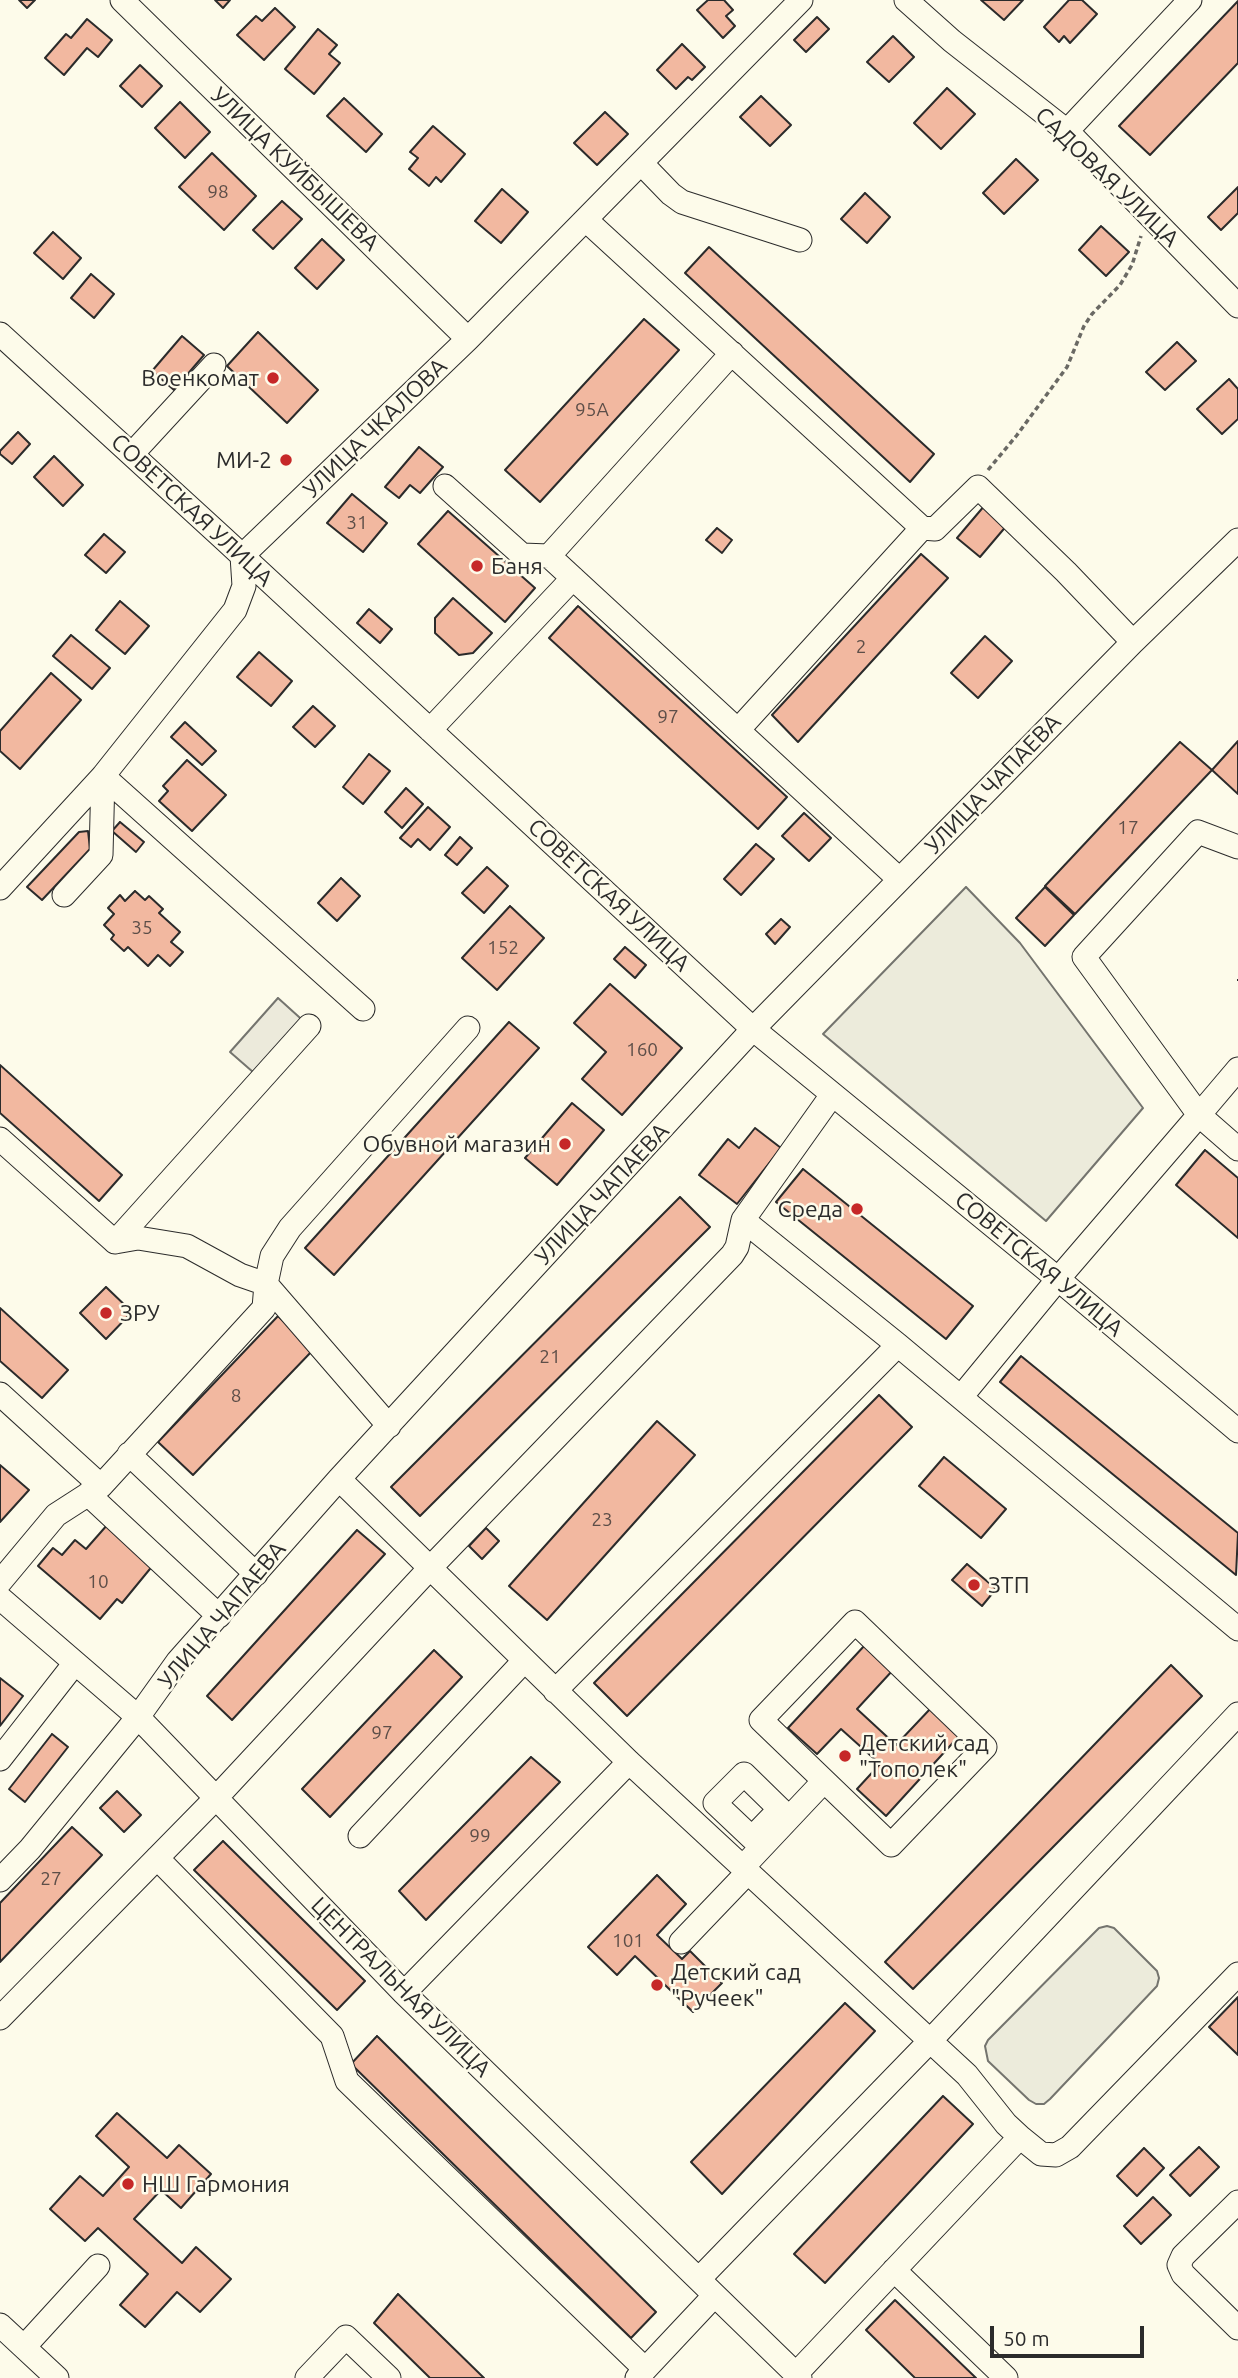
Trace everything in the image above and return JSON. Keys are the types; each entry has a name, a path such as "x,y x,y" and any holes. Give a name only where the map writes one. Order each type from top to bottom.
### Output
{"street":[{"name":"УЛИЦА КУЙБЫШЕВА","path":"122,0 468,339"},
{"name":"УЛИЦА ЧКАЛОВА","path":"242,556 468,339 801,0"},
{"name":"САДОВАЯ УЛИЦА","path":"906,0 952,41 1067,131 1238,306"},
{"path":"1067,131 1189,0"},
{"path":"641,163 682,202 800,240"},
{"path":"586,220 922,528 936,529 978,487 1133,642"},
{"name":"СОВЕТСКАЯ УЛИЦА","path":"0,334 753,1029 1058,1279 1238,1431"},
{"path":"549,556 732,353"},
{"path":"132,454 214,365"},
{"path":"445,486 522,555 549,556 899,880"},
{"path":"738,730 922,528"},
{"name":"УЛИЦА ЧАПАЕВА","path":"0,1880 30,1849 138,1717 178,1661 339,1479 753,1029 1133,642 1238,540"},
{"path":"0,888 103,776 235,610 244,586 242,556"},
{"path":"430,730 573,578"},
{"path":"64,895 101,855 103,776"},
{"path":"103,776 363,1010"},
{"path":"1238,847 1198,832 1084,957 1199,1115 1238,1149"},
{"path":"115,1242 309,1026"},
{"path":"0,1582 56,1515 94,1490 264,1308 272,1256 290,1228 468,1028"},
{"path":"961,1397 1238,1069"},
{"path":"0,2018 216,1798 430,1569 732,1255 737,1247 743,1220 832,1095"},
{"path":"0,1139 115,1242"},
{"path":"743,1220 1237,1627"},
{"path":"115,1242 138,1238 187,1246 240,1275 266,1284 389,1426"},
{"path":"555,1691 898,1345"},
{"path":"0,1394 219,1616"},
{"path":"129,1454 256,1574"},
{"path":"339,1479 629,1762 967,2075 1006,2124 1041,2154 1056,2155 1070,2147 1238,1974"},
{"name":"ЦЕНТРАЛЬНАЯ УЛИЦА","path":"0,1598 138,1717 404,1993 798,2376"},
{"path":"855,1622 985,1746 891,1845 824,1781 761,1720 855,1622"},
{"path":"360,1836 524,1661"},
{"path":"0,1759 75,1662"},
{"path":"157,1858 332,2036 347,2081 641,2374 707,2288 930,2041 1238,1714"},
{"path":"404,1993 629,1762"},
{"path":"681,1942 746,1869 784,1814 824,1781"},
{"path":"798,2376 1020,2137"},
{"path":"1238,2203 1183,2256 1179,2265 1184,2274 1238,2328"},
{"path":"23,2347 98,2266"},
{"path":"894,2270 1006,2378"},
{"path":"0,2325 57,2378"},
{"path":"307,2378 346,2337 389,2378"}],"path":[{"path":"978,487 997,457 1017,435 1067,367 1084,326 1092,314 1120,285 1132,265 1141,239 1145,211"}],"shaded area":[{"path":"966,887 1020,943 1143,1108 1046,1221 823,1034"},
{"path":"278,998 309,1026 261,1079 230,1052"},
{"path":"1099,1928 1114,1928 1157,1971 1157,1986 1050,2099 1044,2104 1036,2104 988,2061 985,2046"}],"building":[{"path":"19,0 35,0 27,8"},
{"path":"215,0 230,0 223,8"},
{"path":"708,0 724,0 733,10 726,16 735,26 723,38 697,10"},
{"path":"981,0 1023,0 1004,20"},
{"path":"1069,0 1082,0 1097,14 1070,43 1064,36 1059,42 1044,27"},
{"path":"1238,1 1238,63 1150,155 1119,126"},
{"path":"275,8 295,27 264,60 237,35 256,16 262,21"},
{"path":"817,17 829,29 806,52 794,40"},
{"path":"87,19 112,40 98,57 87,48 64,75 45,58 66,34 71,38"},
{"path":"318,29 337,45 329,54 340,63 314,94 285,69"},
{"path":"893,36 914,57 889,82 867,62"},
{"path":"682,44 705,67 692,80 688,77 676,89 657,70"},
{"path":"140,65 162,86 142,107 120,86"},
{"path":"947,88 975,114 941,149 914,123"},
{"path":"761,96 791,125 770,146 740,117"},
{"path":"344,98 382,134 366,152 327,116"},
{"path":"180,102 210,132 185,158 155,128"},
{"path":"605,112 628,134 597,165 574,143"},
{"path":"433,126 465,154 441,182 436,177 429,186 409,169 418,158 410,152"},
{"path":"212,153 256,196 224,230 179,187"},
{"path":"1016,159 1038,180 1004,214 983,193"},
{"path":"1238,187 1238,213 1221,230 1208,217"},
{"path":"502,189 528,212 501,243 475,221"},
{"path":"865,193 890,217 867,243 841,219"},
{"path":"282,201 302,219 273,249 253,230"},
{"path":"1101,226 1129,252 1106,276 1079,250"},
{"path":"53,232 81,258 63,279 34,253"},
{"path":"322,239 344,260 317,289 295,268"},
{"path":"709,247 934,454 910,482 685,273"},
{"path":"91,274 114,294 94,318 71,298"},
{"path":"644,319 679,350 540,502 505,470"},
{"name":"Военкомат","path":"258,332 318,390 287,423 227,366"},
{"path":"182,336 204,355 174,390 152,371"},
{"path":"1177,342 1196,361 1165,390 1146,372"},
{"path":"1229,379 1238,389 1238,419 1222,434 1197,409"},
{"path":"18,432 30,444 12,464 0,451"},
{"path":"419,447 443,467 420,493 410,485 399,498 385,487"},
{"path":"54,456 83,485 63,506 34,477"},
{"path":"352,494 387,523 363,552 327,523"},
{"path":"985,505 1008,524 980,557 957,538"},
{"name":"Баня","path":"448,511 535,588 505,622 418,544"},
{"path":"717,528 732,540 722,553 706,540"},
{"path":"104,534 125,552 106,573 85,555"},
{"path":"921,554 948,578 798,742 772,715"},
{"path":"453,598 492,633 473,653 459,655 435,633 435,618"},
{"path":"120,601 149,626 125,654 96,630"},
{"path":"578,606 787,797 758,829 549,638"},
{"path":"369,609 392,629 380,643 357,623"},
{"path":"71,635 110,668 92,689 53,656"},
{"path":"985,636 1012,661 978,698 951,673"},
{"path":"259,652 292,681 271,706 237,677"},
{"path":"51,673 81,700 20,769 0,751 0,731"},
{"path":"313,706 335,726 315,747 293,727"},
{"path":"185,722 216,751 202,765 171,737"},
{"path":"1238,741 1238,794 1212,770"},
{"path":"1180,742 1212,770 1075,914 1045,886"},
{"path":"369,754 390,771 363,804 343,787"},
{"path":"187,760 226,795 192,831 159,801 168,791 163,786"},
{"path":"406,788 423,804 402,828 385,812"},
{"path":"428,807 450,827 430,850 418,839 411,847 400,838"},
{"path":"804,813 831,838 809,861 782,836"},
{"path":"120,822 144,842 136,852 112,831"},
{"path":"88,831 90,849 42,900 27,887 79,832"},
{"path":"460,837 472,848 457,865 445,855"},
{"path":"756,844 774,859 741,895 724,879"},
{"path":"487,867 508,886 484,913 462,893"},
{"path":"341,878 360,896 337,921 318,903"},
{"path":"1045,887 1074,915 1045,946 1016,918"},
{"path":"135,891 145,900 149,896 163,909 159,913 180,932 171,942 183,952 170,966 158,955 148,966 128,947 124,951 111,939 114,935 104,925 114,914 108,908 120,895 125,901"},
{"path":"510,906 544,938 497,990 462,958"},
{"path":"781,919 790,927 775,944 766,934"},
{"path":"625,947 646,965 635,978 614,959"},
{"path":"610,984 682,1048 622,1115 582,1079 606,1052 574,1023"},
{"path":"509,1022 539,1048 334,1275 305,1248"},
{"path":"0,1065 122,1175 99,1201 0,1113"},
{"name":"Обувной магазин","path":"572,1103 604,1130 557,1185 525,1158"},
{"path":"755,1128 781,1148 737,1204 699,1175 728,1139 739,1148"},
{"path":"1205,1150 1238,1178 1238,1238 1176,1185"},
{"path":"803,1169 973,1306 946,1339 776,1202"},
{"path":"680,1197 710,1227 420,1516 391,1487"},
{"name":"ЗРУ","path":"106,1287 132,1312 106,1339 80,1313"},
{"path":"0,1308 68,1370 42,1398 0,1361"},
{"path":"278,1316 313,1350 193,1475 158,1442"},
{"path":"1021,1356 1238,1533 1236,1575 1000,1382"},
{"path":"879,1395 912,1427 627,1716 594,1683"},
{"path":"657,1421 695,1455 547,1620 509,1586"},
{"path":"944,1457 1006,1509 981,1538 919,1486"},
{"path":"0,1465 29,1490 0,1522"},
{"path":"108,1524 154,1564 122,1603 117,1599 100,1619 38,1566 53,1548 62,1555 75,1540 86,1549"},
{"path":"486,1528 499,1541 482,1559 469,1546"},
{"path":"357,1530 385,1554 232,1720 207,1696"},
{"name":"ЗТП","path":"967,1564 996,1589 982,1606 952,1580"},
{"path":"865,1645 893,1670 857,1709 896,1745 931,1708 960,1735 886,1816 857,1789 880,1764 841,1729 817,1754 788,1728"},
{"path":"434,1650 462,1677 330,1817 302,1789"},
{"path":"1171,1665 1202,1696 913,1989 885,1962"},
{"path":"0,1678 23,1696 0,1726"},
{"path":"52,1734 68,1747 25,1802 9,1789"},
{"path":"531,1757 560,1782 426,1920 399,1891"},
{"path":"117,1791 141,1815 124,1832 100,1808"},
{"path":"72,1827 102,1855 0,1962 0,1903"},
{"path":"223,1841 365,1981 337,2010 194,1870"},
{"path":"657,1875 686,1904 657,1935 682,1959 690,1951 722,1983 693,2012 635,1956 617,1975 588,1947"},
{"path":"1238,1997 1238,2055 1209,2027"},
{"path":"845,2003 875,2031 722,2194 691,2162"},
{"path":"377,2036 656,2312 631,2338 351,2064"},
{"path":"943,2096 973,2124 825,2283 794,2254"},
{"path":"117,2113 167,2158 179,2145 211,2174 181,2208 161,2190 134,2219 182,2263 196,2247 231,2279 200,2312 177,2292 145,2327 120,2305 148,2274 98,2228 85,2241 50,2209 80,2176 103,2196 129,2167 96,2136"},
{"path":"1199,2147 1219,2167 1190,2196 1170,2175"},
{"path":"1144,2148 1164,2168 1137,2196 1117,2176"},
{"path":"1153,2197 1171,2215 1141,2244 1124,2226"},
{"path":"398,2294 484,2378 430,2378 374,2323"},
{"path":"895,2300 976,2378 915,2378 866,2330"}],"place":[{"name":"Военкомат","path":"273,378"},
{"name":"МИ-2","path":"286,460"},
{"name":"Баня","path":"477,566"},
{"name":"Обувной магазин","path":"565,1144"},
{"name":"Среда","path":"857,1209"},
{"name":"ЗРУ","path":"106,1313"},
{"name":"ЗТП","path":"974,1585"},
{"name":"Детский сад \"Тополек\"","path":"845,1756"},
{"name":"Детский сад \"Ручеек\"","path":"657,1985"},
{"name":"НШ Гармония","path":"128,2184"}]}
